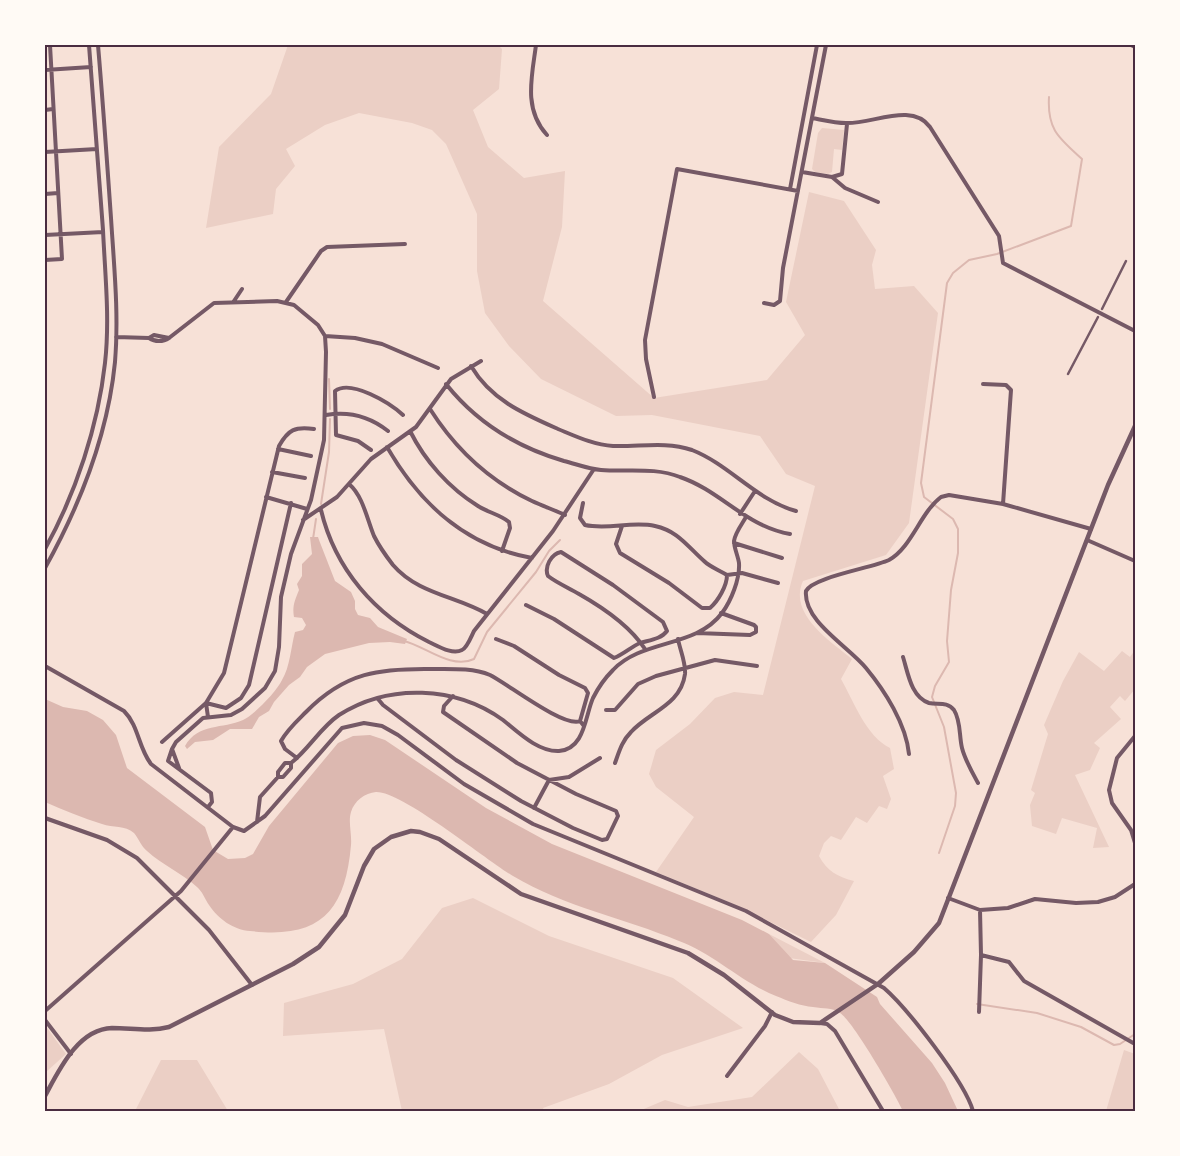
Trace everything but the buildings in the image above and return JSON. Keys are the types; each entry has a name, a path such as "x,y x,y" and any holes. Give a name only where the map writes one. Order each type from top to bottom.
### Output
{"street":[{"path":"45,260 62,259 50,45"},
{"path":"45,549 66,508 75,483 102,388 107,331 103,232 89,45"},
{"path":"45,568 73,514 97,444 109,399 116,337 116,285 98,45"},
{"path":"536,45 531,102 536,120 547,135"},
{"path":"790,189 817,45"},
{"path":"764,303 774,305 780,301 798,191 826,45"},
{"path":"1131,45 1135,47"},
{"path":"45,70 91,67"},
{"path":"45,110 53,109"},
{"path":"812,118 847,124 907,115 921,118 926,122 999,236 1004,263 1135,331"},
{"path":"802,172 832,177 842,174 847,124"},
{"path":"45,152 97,149"},
{"path":"654,397 645,346 677,169 798,191"},
{"path":"832,177 845,188 878,202"},
{"path":"45,194 58,193"},
{"path":"45,235 103,232"},
{"path":"286,302 321,251 327,247 405,244"},
{"path":"1102,309 1126,262"},
{"path":"234,301 242,289"},
{"path":"116,337 149,338 159,335 169,338 208,306 219,301 286,302 318,325 325,336 326,415 320,458 307,508 291,554 280,604 279,647 275,671 265,688 242,708 231,715 208,717 198,721 176,742 168,761 174,768 179,768 211,793 212,802 208,807"},
{"path":"1068,374 1098,317"},
{"path":"325,336 355,338 382,344 438,368"},
{"path":"303,520 321,510 371,459 410,431 430,409 446,384 458,373 481,360"},
{"path":"471,366 493,394 530,417 570,434 605,445 662,444 682,447 712,460 776,505 796,511"},
{"path":"446,384 473,413 505,438 555,458 594,469 661,472 680,476 700,486 740,514 770,529 790,534"},
{"path":"983,384 1006,385 1011,390 1003,504"},
{"path":"370,450 358,441 336,435 335,391 341,388 375,396 403,415"},
{"path":"430,409 463,454 486,474 514,492 565,515"},
{"path":"326,415 363,416 388,431"},
{"path":"820,1023 878,984 914,952 939,923 1086,540 1135,426"},
{"path":"162,742 206,703 227,666 278,449 289,431 301,427 314,429"},
{"path":"410,431 423,454 450,484 472,503 509,522 510,528 502,551"},
{"path":"387,447 408,480 440,514 465,534 502,551 532,558"},
{"path":"278,449 311,456"},
{"path":"321,510 336,553 352,578 377,607 406,629 441,647 460,651 464,649 474,631 565,515 594,469"},
{"path":"272,472 305,478"},
{"path":"348,484 360,499 380,547 400,572 429,591 488,614"},
{"path":"740,514 755,491"},
{"path":"909,754 906,734 881,690 860,661 814,617 807,604 806,595 808,587 816,582 889,560 900,551 936,501 949,495 1003,504 1091,528"},
{"path":"266,497 291,502 307,508"},
{"path":"206,703 226,708 241,698 250,685 291,502"},
{"path":"583,502 580,518 586,525 644,525 670,531 683,538 708,565 726,575 738,573 778,583"},
{"path":"257,822 258,801 278,777 283,776 287,772 291,763 339,715 378,699 413,693 453,696 489,711 524,736 548,749 558,751 570,747 580,738 594,697 606,677 623,661 645,649 695,633 710,624 721,613 731,595 738,573 738,561 734,543 735,536 746,517"},
{"path":"622,526 616,544 620,552 669,583 702,608 710,608 713,605 725,584 726,575"},
{"path":"1086,540 1135,561"},
{"path":"734,543 782,558"},
{"path":"526,604 554,619 610,657 620,656 641,643 664,635 667,631 666,625 613,585 561,552 554,555 547,566 548,576 593,602 631,632 641,643 645,649"},
{"path":"695,633 710,632 750,635 756,632 756,626 721,613"},
{"path":"496,638 514,646 559,675 586,688 588,693 580,721"},
{"path":"615,763 620,748 631,732 674,699 682,682 685,669 678,639"},
{"path":"904,657 914,688 922,698 931,703 950,706 956,715 962,749 978,783"},
{"path":"606,710 615,710 633,689 646,680 716,660 757,666"},
{"path":"45,666 124,711 132,719 144,755 152,764 233,826 244,830 257,822 342,728 355,724 382,726 398,735 464,784 533,824 746,911 878,984 898,1002 940,1056 962,1087 973,1111"},
{"path":"297,758 285,749 281,741 311,707 337,686 352,678 384,670 454,669 480,672 512,687 545,710 572,722 580,721"},
{"path":"378,699 383,705 456,760 534,808 573,828 602,840 607,839 618,816 616,811 549,780 490,746 446,714 442,709 453,696"},
{"path":"206,703 208,717"},
{"path":"580,721 584,726"},
{"path":"1135,736 1117,758 1109,790 1112,803 1131,830 1135,843"},
{"path":"172,749 179,768"},
{"path":"549,780 569,777 600,758"},
{"path":"534,808 549,780"},
{"path":"45,818 117,844 138,858 209,930 252,985"},
{"path":"45,1011 190,881 233,826"},
{"path":"45,1096 71,1054 83,1040 96,1031 112,1028 152,1030 170,1027 308,956 328,939 351,903 368,858 383,841 400,833 420,832 439,840 521,894 688,953 724,975 772,1012 793,1022 827,1024 836,1031 883,1111"},
{"path":"948,898 980,910 1008,908 1035,899 1098,902 1115,897 1135,884"},
{"path":"979,1012 980,910"},
{"path":"981,955 1009,962 1024,980 1135,1044"},
{"path":"727,1076 766,1026 772,1012"},
{"path":"45,1020 71,1054"}],"shaded area":[{"path":"288,45 498,45 502,49 499,89 473,110 488,147 524,178 565,171 562,227 543,301 654,398 767,380 805,335 786,302 809,192 844,201 876,250 872,265 875,289 914,286 938,313 909,523 886,555 803,581 800,593 801,605 814,626 852,659 841,679 867,727 882,743 890,748 894,769 883,776 891,799 887,809 879,806 867,823 856,817 841,840 831,836 824,843 819,856 826,866 843,878 854,881 836,915 811,942 731,903 656,872 694,817 656,787 649,774 656,750 690,724 715,698 734,692 763,695 815,486 786,474 760,436 652,415 616,416 541,379 509,346 485,313 477,271 477,214 446,144 432,130 412,123 359,113 325,125 286,149 295,166 276,189 273,214 206,228 219,147 271,94"},
{"path":"822,128 844,130 842,150 834,149 832,172 828,174 815,172 812,169 818,133"},
{"path":"310,537 318,537 335,581 351,592 358,615 370,618 378,627 407,639 405,644 390,642 369,643 325,654 307,667 300,677 289,685 274,702 269,711 259,717 252,729 230,729 213,740 195,742 187,749 185,746 190,739 204,730 235,723 248,717 265,702 285,675 295,632 303,630 306,625 302,618 294,617 293,610 299,590 297,584 302,576 302,564 312,554"},
{"path":"1135,650 1135,689 1125,701 1120,696 1110,707 1121,719 1094,743 1100,748 1090,770 1075,775 1109,847 1093,848 1097,828 1062,818 1056,834 1032,826 1030,805 1035,793 1031,790 1048,734 1044,725 1063,681 1079,652 1104,671 1122,651 1130,657"},
{"path":"45,699 63,707 87,711 103,720 116,735 127,768 205,827 213,850 228,859 245,858 253,854 269,826 338,743 353,736 370,735 385,740 486,808 552,844 742,920 769,934 793,960 825,963 877,997 880,1004 932,1063 945,1083 958,1111 903,1111 864,1043 846,1019 837,1011 804,1006 781,998 763,990 692,947 533,887 500,868 424,814 405,802 388,795 376,792 368,794 360,798 352,808 348,869 335,904 324,916 311,925 294,930 274,932 250,931 232,926 213,910 199,889 185,877 153,856 130,830 95,822 45,802"},
{"path":"473,898 549,936 673,978 743,1028 662,1055 609,1084 543,1108 544,1111 402,1111 384,1029 283,1036 284,1003 353,984 402,959 442,908"},
{"path":"769,934 825,963 789,958"},
{"path":"45,1025 66,1054 46,1072 45,1071"},
{"path":"1124,1050 1135,1054 1135,1111 1106,1111"},
{"path":"799,1052 818,1069 840,1111 639,1111 665,1100 688,1107 752,1097"},
{"path":"161,1060 197,1060 228,1111 135,1111"}],"waterway":[{"path":"939,853 955,806 956,793 944,727 932,697 935,686 949,662 947,641 951,590 958,553 958,529 953,519 924,497 921,483 947,283 953,273 969,260 997,254 1071,226 1082,159 1061,139 1052,126 1049,97"},
{"path":"329,379 330,409"},
{"path":"321,504 329,452 330,419"},
{"path":"313,539 316,519"},
{"path":"404,641 456,662 474,659 487,632 536,572 549,551 560,540"},
{"path":"977,1004 1037,1013 1081,1027 1114,1045 1120,1044 1135,1034"}]}
